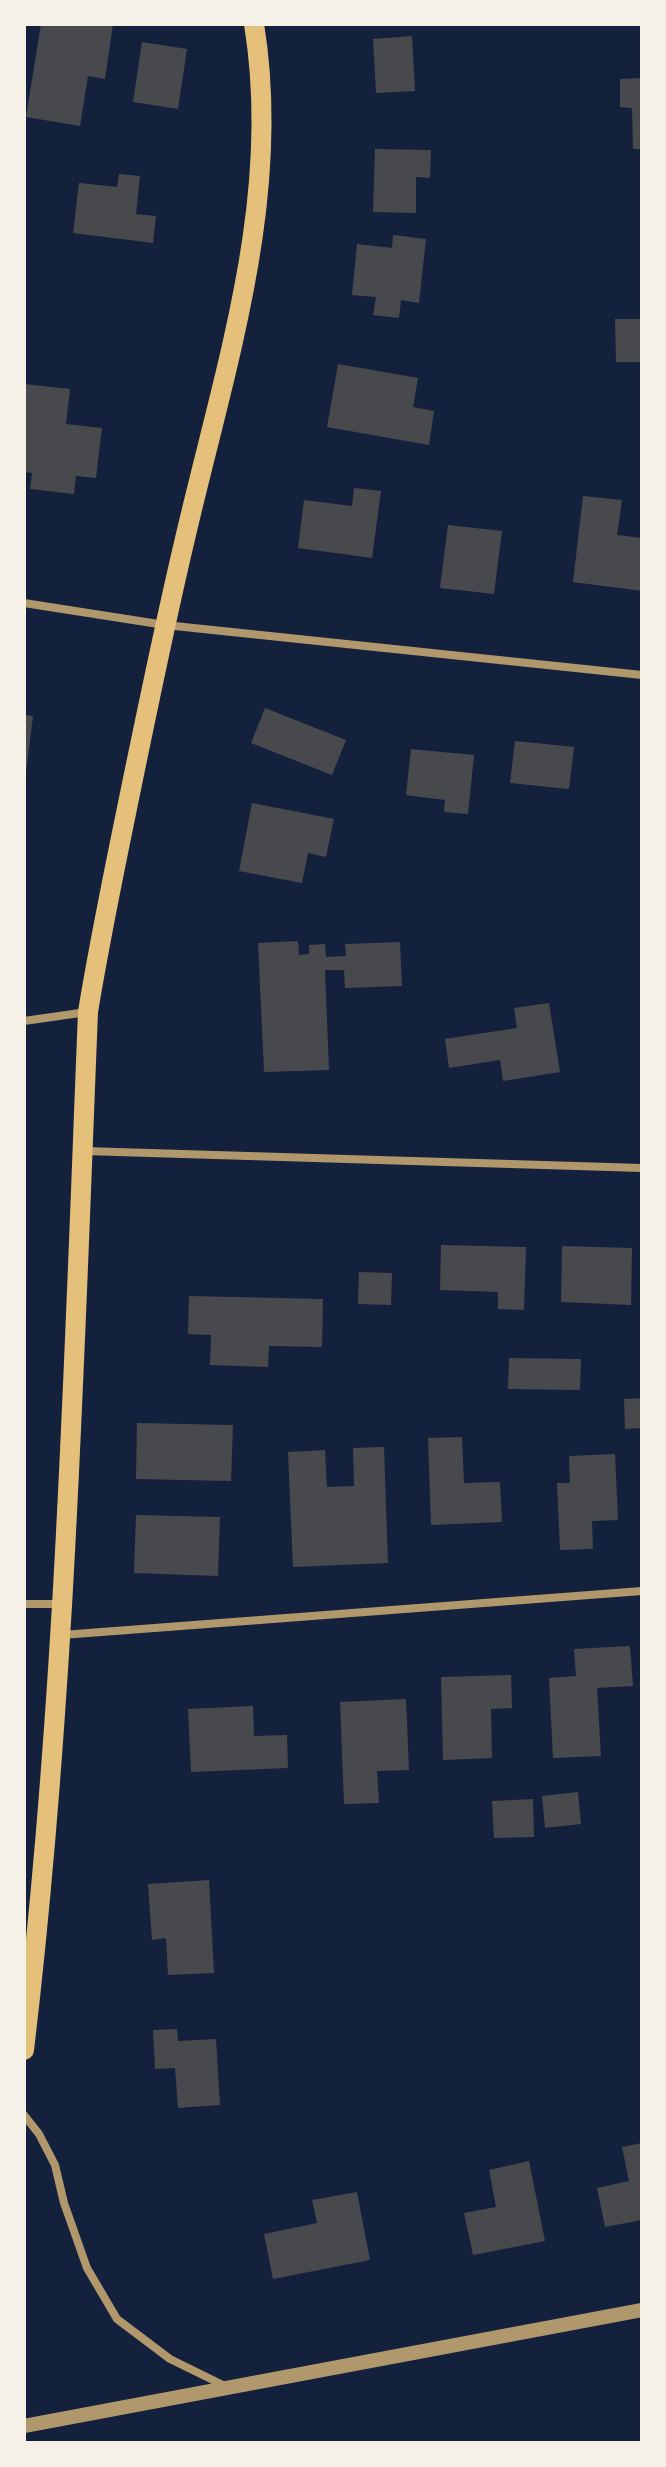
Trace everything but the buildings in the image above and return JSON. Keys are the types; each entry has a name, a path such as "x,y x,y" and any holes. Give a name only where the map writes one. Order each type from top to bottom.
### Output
{"main road":[{"path":"24,2050 30,1948 63,1604 88,1012 165,625 245,287 256,222 261,146 260,61 254,24"}],"street":[{"path":"24,603 165,625 642,675"},
{"path":"24,1021 88,1012"},
{"path":"83,1151 642,1168"},
{"path":"61,1635 642,1591"},
{"path":"24,1604 63,1604"},
{"path":"24,2115 39,2134 55,2165 64,2203 87,2268 117,2319 170,2359 230,2388"},
{"path":"24,2426 642,2310"}]}
